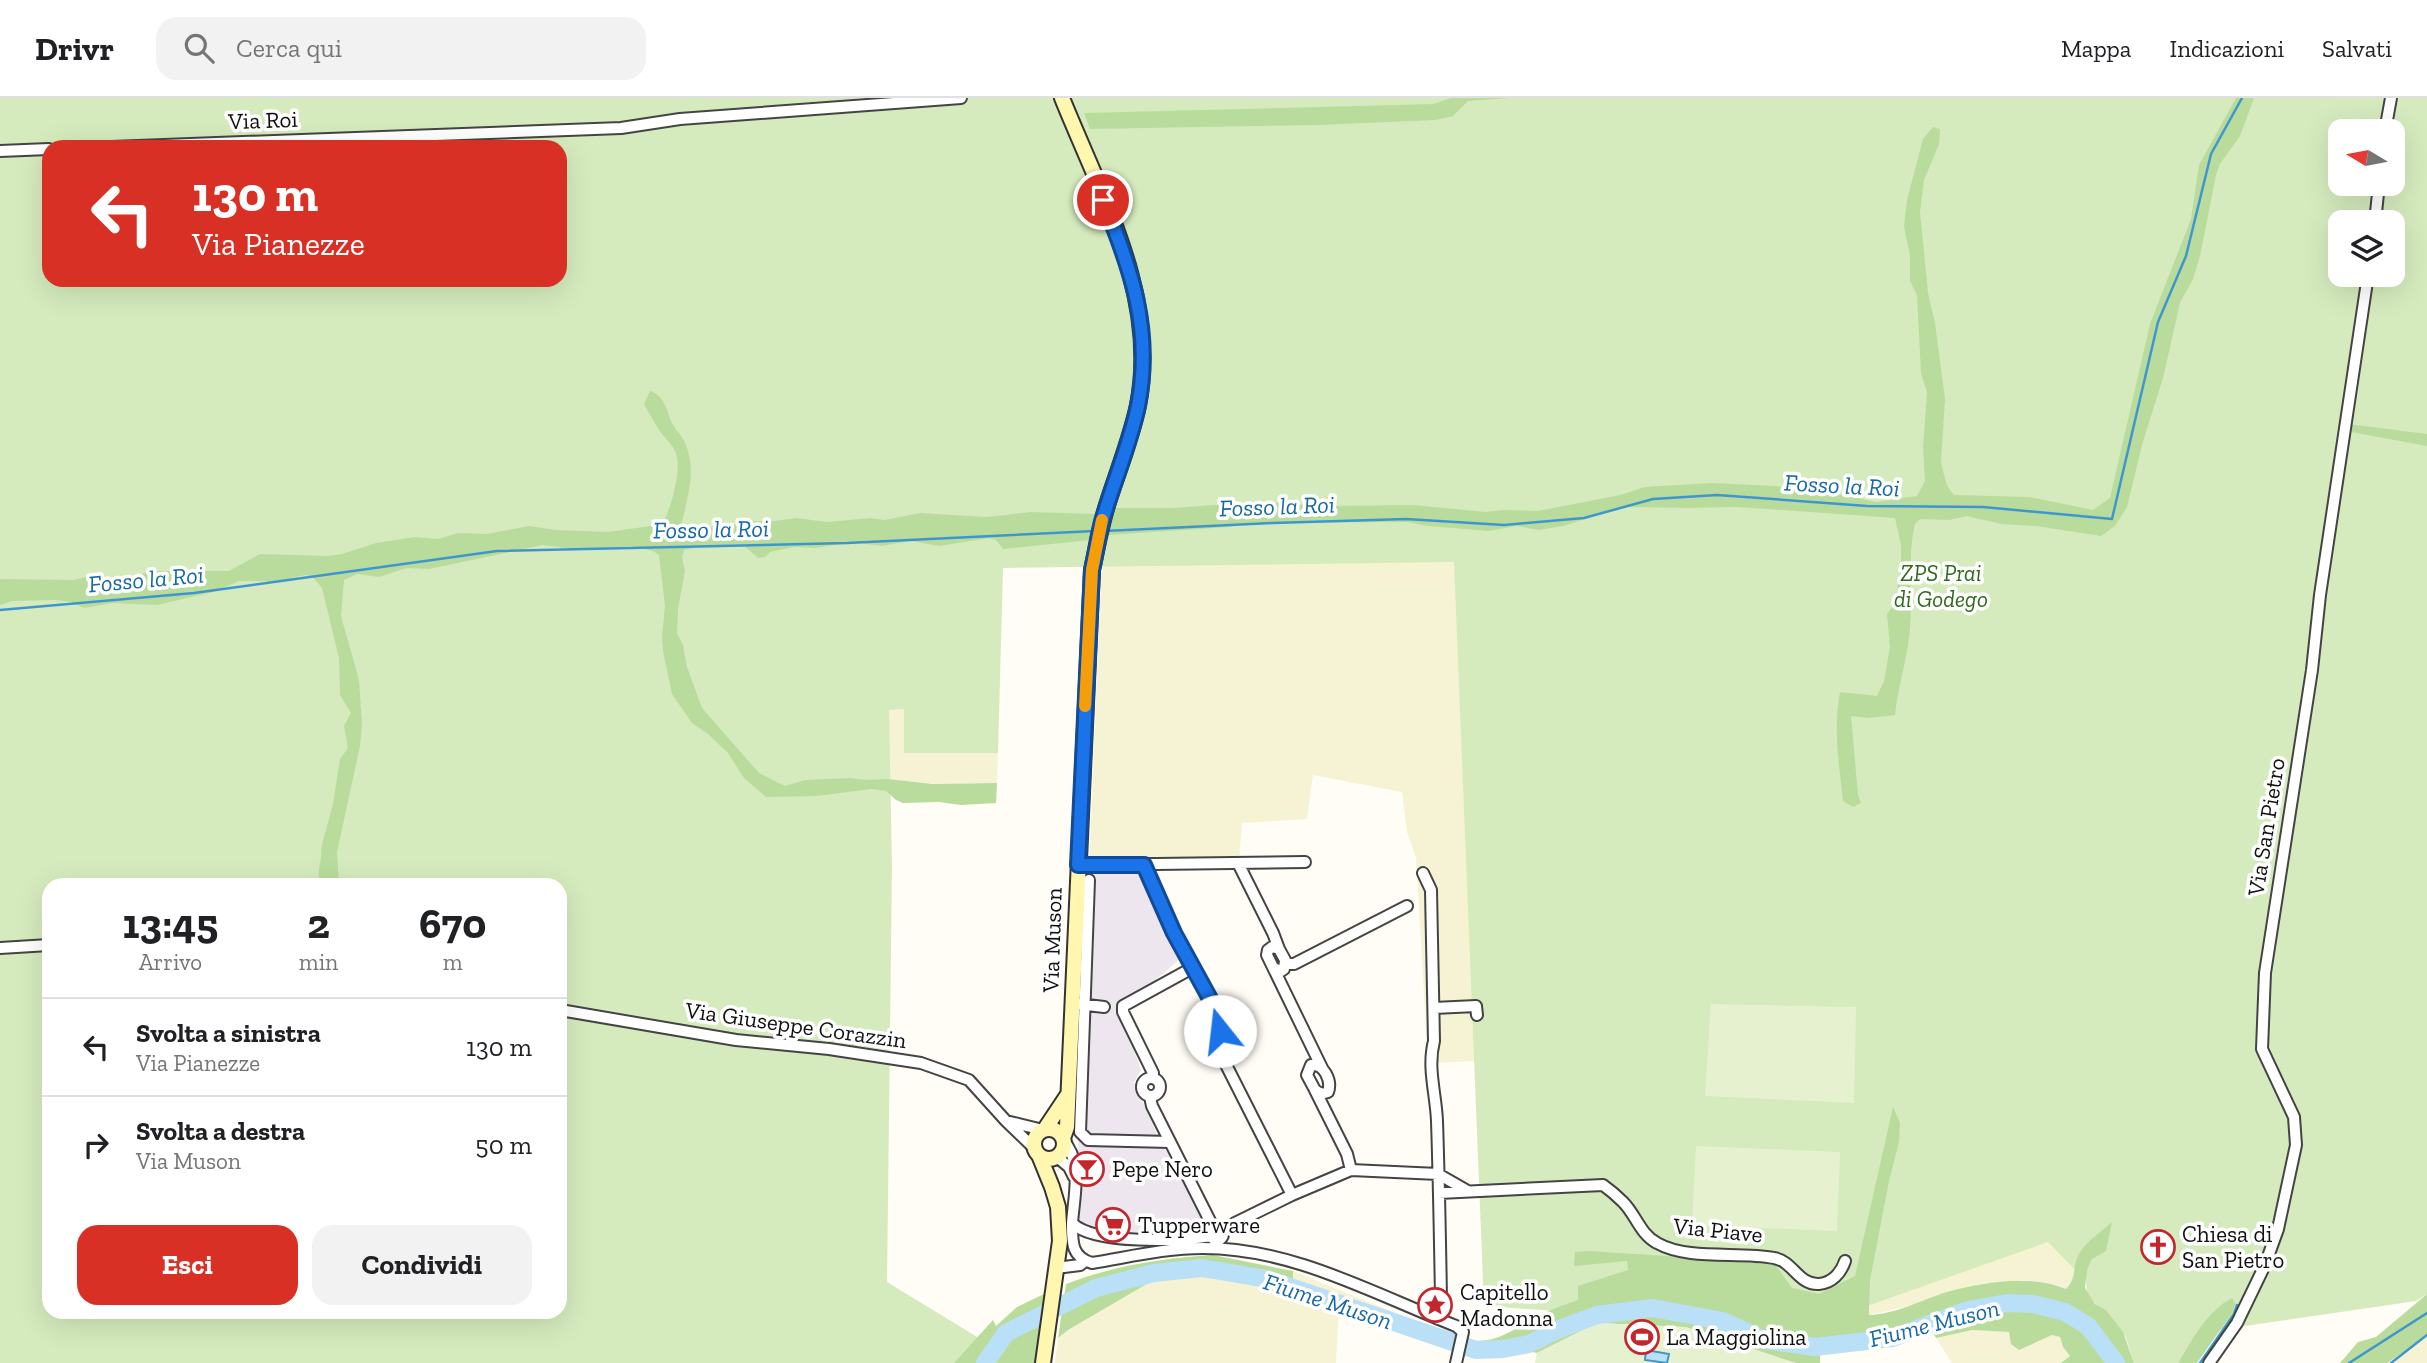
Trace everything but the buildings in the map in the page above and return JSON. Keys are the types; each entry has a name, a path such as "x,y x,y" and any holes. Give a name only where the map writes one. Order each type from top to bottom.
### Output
{"main road":[{"name":"Via Muson","path":"1052,1187 1056,1157 1062,1151 1067,1128 1068,1091 1079,1004 1082,911 1078,865 1090,599 1102,522 1138,405 1143,362 1140,315 1124,250 1062,98"},
{"name":"Via Muson","path":"1043,1363 1060,1221 1052,1187 1037,1152 1035,1138 1064,1102 1068,1091"},
{"path":"1044,1129 1056,1130 1063,1139"},
{"path":"1037,1152 1047,1159 1056,1157"}],"street":[{"name":"Via Roi","path":"299,140 621,128 680,119 961,98"},
{"path":"2387,119 2391,98"},
{"path":"0,151 42,149"},
{"name":"Via San Pietro","path":"2209,1363 2237,1323 2265,1265 2278,1229 2296,1145 2294,1116 2262,1049 2265,973 2312,670 2320,595 2366,287"},
{"path":"1078,865 1305,862"},
{"path":"1238,863 1273,933 1276,948 1268,950 1267,955 1280,971 1316,1062 1329,1083 1330,1088 1321,1096"},
{"path":"1144,865 1174,933 1214,1006 1215,1014 1221,1017 1224,1024 1220,1031 1214,1032 1214,1041 1292,1195"},
{"path":"1423,873 1431,890 1434,1041 1430,1058 1437,1116 1441,1298 1438,1319"},
{"path":"1082,911 1089,880"},
{"path":"1280,971 1407,906"},
{"path":"0,948 42,945"},
{"path":"1123,1008 1194,967"},
{"path":"1123,1008 1079,1004 1080,1132 1088,1140 1170,1142"},
{"path":"1434,1008 1476,1006 1477,1016"},
{"path":"1123,1008 1153,1073 1152,1078 1142,1085 1143,1091 1150,1097 1152,1106 1216,1232"},
{"name":"Via Giuseppe Corazzin","path":"567,1011 736,1040 829,1049 921,1063 969,1080 1037,1152"},
{"path":"1316,1062 1307,1075 1321,1096 1347,1154 1351,1170"},
{"path":"1006,1122 1044,1129"},
{"path":"1063,1139 1071,1148 1076,1165 1073,1249 1086,1261 1092,1263 1178,1249 1203,1248 1250,1252 1288,1260 1456,1326 1463,1332 1464,1337 1456,1363"},
{"path":"1056,1157 1069,1167 1074,1177"},
{"path":"1072,1223 1087,1233 1105,1236 1181,1240 1216,1232 1351,1170 1438,1174 1467,1190"},
{"name":"Via Piave","path":"1439,1193 1603,1185 1625,1203 1645,1234 1657,1243 1676,1251 1779,1259 1805,1281 1815,1284 1827,1283 1834,1278 1845,1261"},
{"path":"1056,1268 1080,1265 1086,1261"}],"shaded area":[{"path":"1408,522 2110,1029 2073,1281 2066,1289 2022,1280 1983,1284 1946,1293 1915,1305 1869,1315 1872,1287 1676,1053 1428,1063 1416,857 1407,832 1402,792 1313,775 1307,819 1242,823 1239,861 1089,870 1101,578 1108,535"},
{"path":"904,709 904,753 998,753 997,783 917,784 888,779 706,714"},
{"path":"1145,863 1180,959 1120,1010 1141,1070 1134,1082 1156,1132 1202,1218 1202,1228 1194,1236 1159,1237 1100,1233 1083,1228 1075,1217 1089,870"},
{"path":"1293,1271 1459,1339 1455,1351 1339,1305 1336,1363 1055,1363 1058,1338 1152,1281 1256,1272 1292,1288"},
{"path":"1972,1330 2009,1332 2011,1338 2052,1335 2060,1337 2070,1356 2061,1363 1952,1363 1936,1338"},
{"path":"2427,1336 2427,1363 2387,1363 2391,1359"}],"green space":[{"name":"ZPS Prai di Godego","path":"0,98 2427,98 2427,1294 2416,1301 2197,1333 2178,1363 2134,1363 2126,1338 2106,1310 2099,1308 2087,1294 2086,1281 2048,1242 1805,1328 1484,1306 1454,562 1003,568 998,753 904,753 904,709 889,710 892,866 887,1282 1015,1360 1015,1363 0,1363"},
{"path":"1451,98 1510,98 1468,101 1453,116 1435,120 1319,125 1090,129 1084,113 1433,104"},
{"path":"2236,98 2254,98 2240,136 2220,164 2216,175 2200,256 2193,279 2180,303 2163,378 2142,445 2127,507 2115,526 2101,536 2036,526 2001,524 1967,516 1949,520 1920,519 1915,524 1911,550 1909,639 1895,715 1868,718 1851,716 1861,803 1853,807 1843,801 1837,747 1840,692 1877,696 1884,681 1890,647 1887,614 1895,603 1901,564 1901,545 1895,518 1737,507 1623,507 1563,526 1539,530 1516,526 1489,531 1408,522 1247,523 1229,527 1108,535 1115,508 1174,508 1254,502 1328,506 1413,505 1486,512 1538,511 1620,495 1645,487 1711,483 1776,486 1876,502 1917,496 1925,481 1923,447 1927,392 1921,373 1917,295 1910,281 1910,256 1904,226 1907,200 1923,139 1933,127 1940,129 1939,144 1924,180 1920,212 1928,293 1935,323 1945,399 1941,463 1947,486 1954,495 2030,497 2093,510 2110,498 2150,324 2191,219 2199,165"},
{"path":"650,391 658,396 685,442 689,455 690,483 682,522 687,527 702,529 796,518 827,522 871,518 885,520 920,513 987,517 1031,512 1096,514 1090,540 1003,549 996,540 989,538 939,546 911,541 881,546 852,542 816,548 794,547 770,552 765,557 758,558 742,544 684,550 682,557 685,571 677,633 683,645 687,667 702,708 759,773 785,786 805,780 851,778 932,784 997,783 996,803 903,803 886,791 871,789 817,796 766,797 744,778 728,753 692,723 672,694 663,651 665,606 659,555 631,546 579,550 543,545 429,569 407,568 379,577 357,574 344,580 341,616 359,680 362,724 360,746 337,852 339,878 320,878 321,848 333,804 340,759 348,748 344,726 351,713 340,695 339,658 322,588 313,577 306,575 277,581 239,581 213,592 157,605 113,603 84,608 71,602 56,600 12,601 0,605 0,579 74,580 95,575 115,579 156,571 229,571 260,554 328,556 376,543 415,537 438,539 458,533 487,534 529,526 608,532 657,525 664,522 667,515 678,467 673,448 644,404"},
{"path":"2348,424 2427,434 2427,446 2340,430"},
{"path":"1711,1004 1856,1007 1854,1103 1705,1096"},
{"path":"1893,1107 1900,1123 1899,1142 1870,1280 1869,1315 1889,1312 1947,1292 1991,1283 2037,1282 2066,1289 2072,1281 2080,1253 2112,1222 2106,1251 2092,1259 2087,1270 2085,1288 2095,1304 2106,1310 2123,1332 2134,1363 2061,1363 2070,1356 2060,1337 2052,1335 2019,1350 2011,1344 2009,1332 1972,1330 1936,1338 1927,1323 1877,1336 1820,1343 1820,1363 1795,1363 1685,1327 1597,1323 1537,1353 1512,1347 1482,1355 1469,1354 1475,1341 1500,1337 1541,1314 1578,1300 1578,1286 1628,1270 1627,1261 1574,1266 1575,1252 1774,1263 1792,1288 1819,1294 1855,1276"},
{"path":"1696,1146 1840,1152 1837,1231 1692,1225"},
{"path":"1213,1255 1293,1271 1293,1288 1256,1272 1152,1281 1058,1338 1066,1284 1138,1264"},
{"path":"1048,1292 1034,1363 954,1363 993,1320 996,1326 1017,1307"},
{"path":"2427,1294 2427,1336 2387,1363 2340,1363 2358,1342 2376,1337"},
{"path":"2232,1298 2235,1303 2233,1312 2197,1363 2178,1363 2207,1318"},
{"name":"La Maggiolina","path":"1597,1323 1685,1327 1796,1363 1535,1363 1537,1353"}],"water":[{"path":"1646,1350 1669,1354 1667,1363 1645,1360"}],"waterway":[{"name":"Fosso la Roi","path":"1105,531 1406,519 1504,525 1584,518 1653,499 1717,495 1867,506 1983,507 2112,519 2158,322 2186,256 2211,154 2242,98"},
{"name":"Fosso la Roi","path":"0,610 194,593 497,551 847,543 1095,531"},
{"name":"Fiume Muson","path":"985,1363 1006,1333 1096,1288 1154,1273 1202,1268 1267,1279 1476,1350 1529,1344 1597,1315 1652,1308 1723,1321 1764,1340 1815,1347 1892,1338 1968,1310 2007,1303 2033,1304 2065,1312 2088,1326 2116,1363"},
{"path":"2200,1363 2234,1314 2237,1305"},
{"path":"2349,1363 2427,1313"},
{"path":"2391,1363 2427,1335"}],"slow traffic":[{"path":"1085,706 1092,570 1102,520"}],"place":[{"name":"Pepe Nero","path":"1087,1169"},
{"name":"Tupperware","path":"1113,1225"},
{"name":"Chiesa di San Pietro","path":"2158,1247"},
{"name":"Capitello Madonna","path":"1435,1305"},
{"name":"La Maggiolina","path":"1642,1337"}],"route":[{"path":"1103,200 1124,250 1135,288 1143,338 1143,362 1134,423 1102,522 1092,570 1078,865 1144,865 1174,933 1214,1006 1215,1014 1224,1021 1220,1031"}]}
